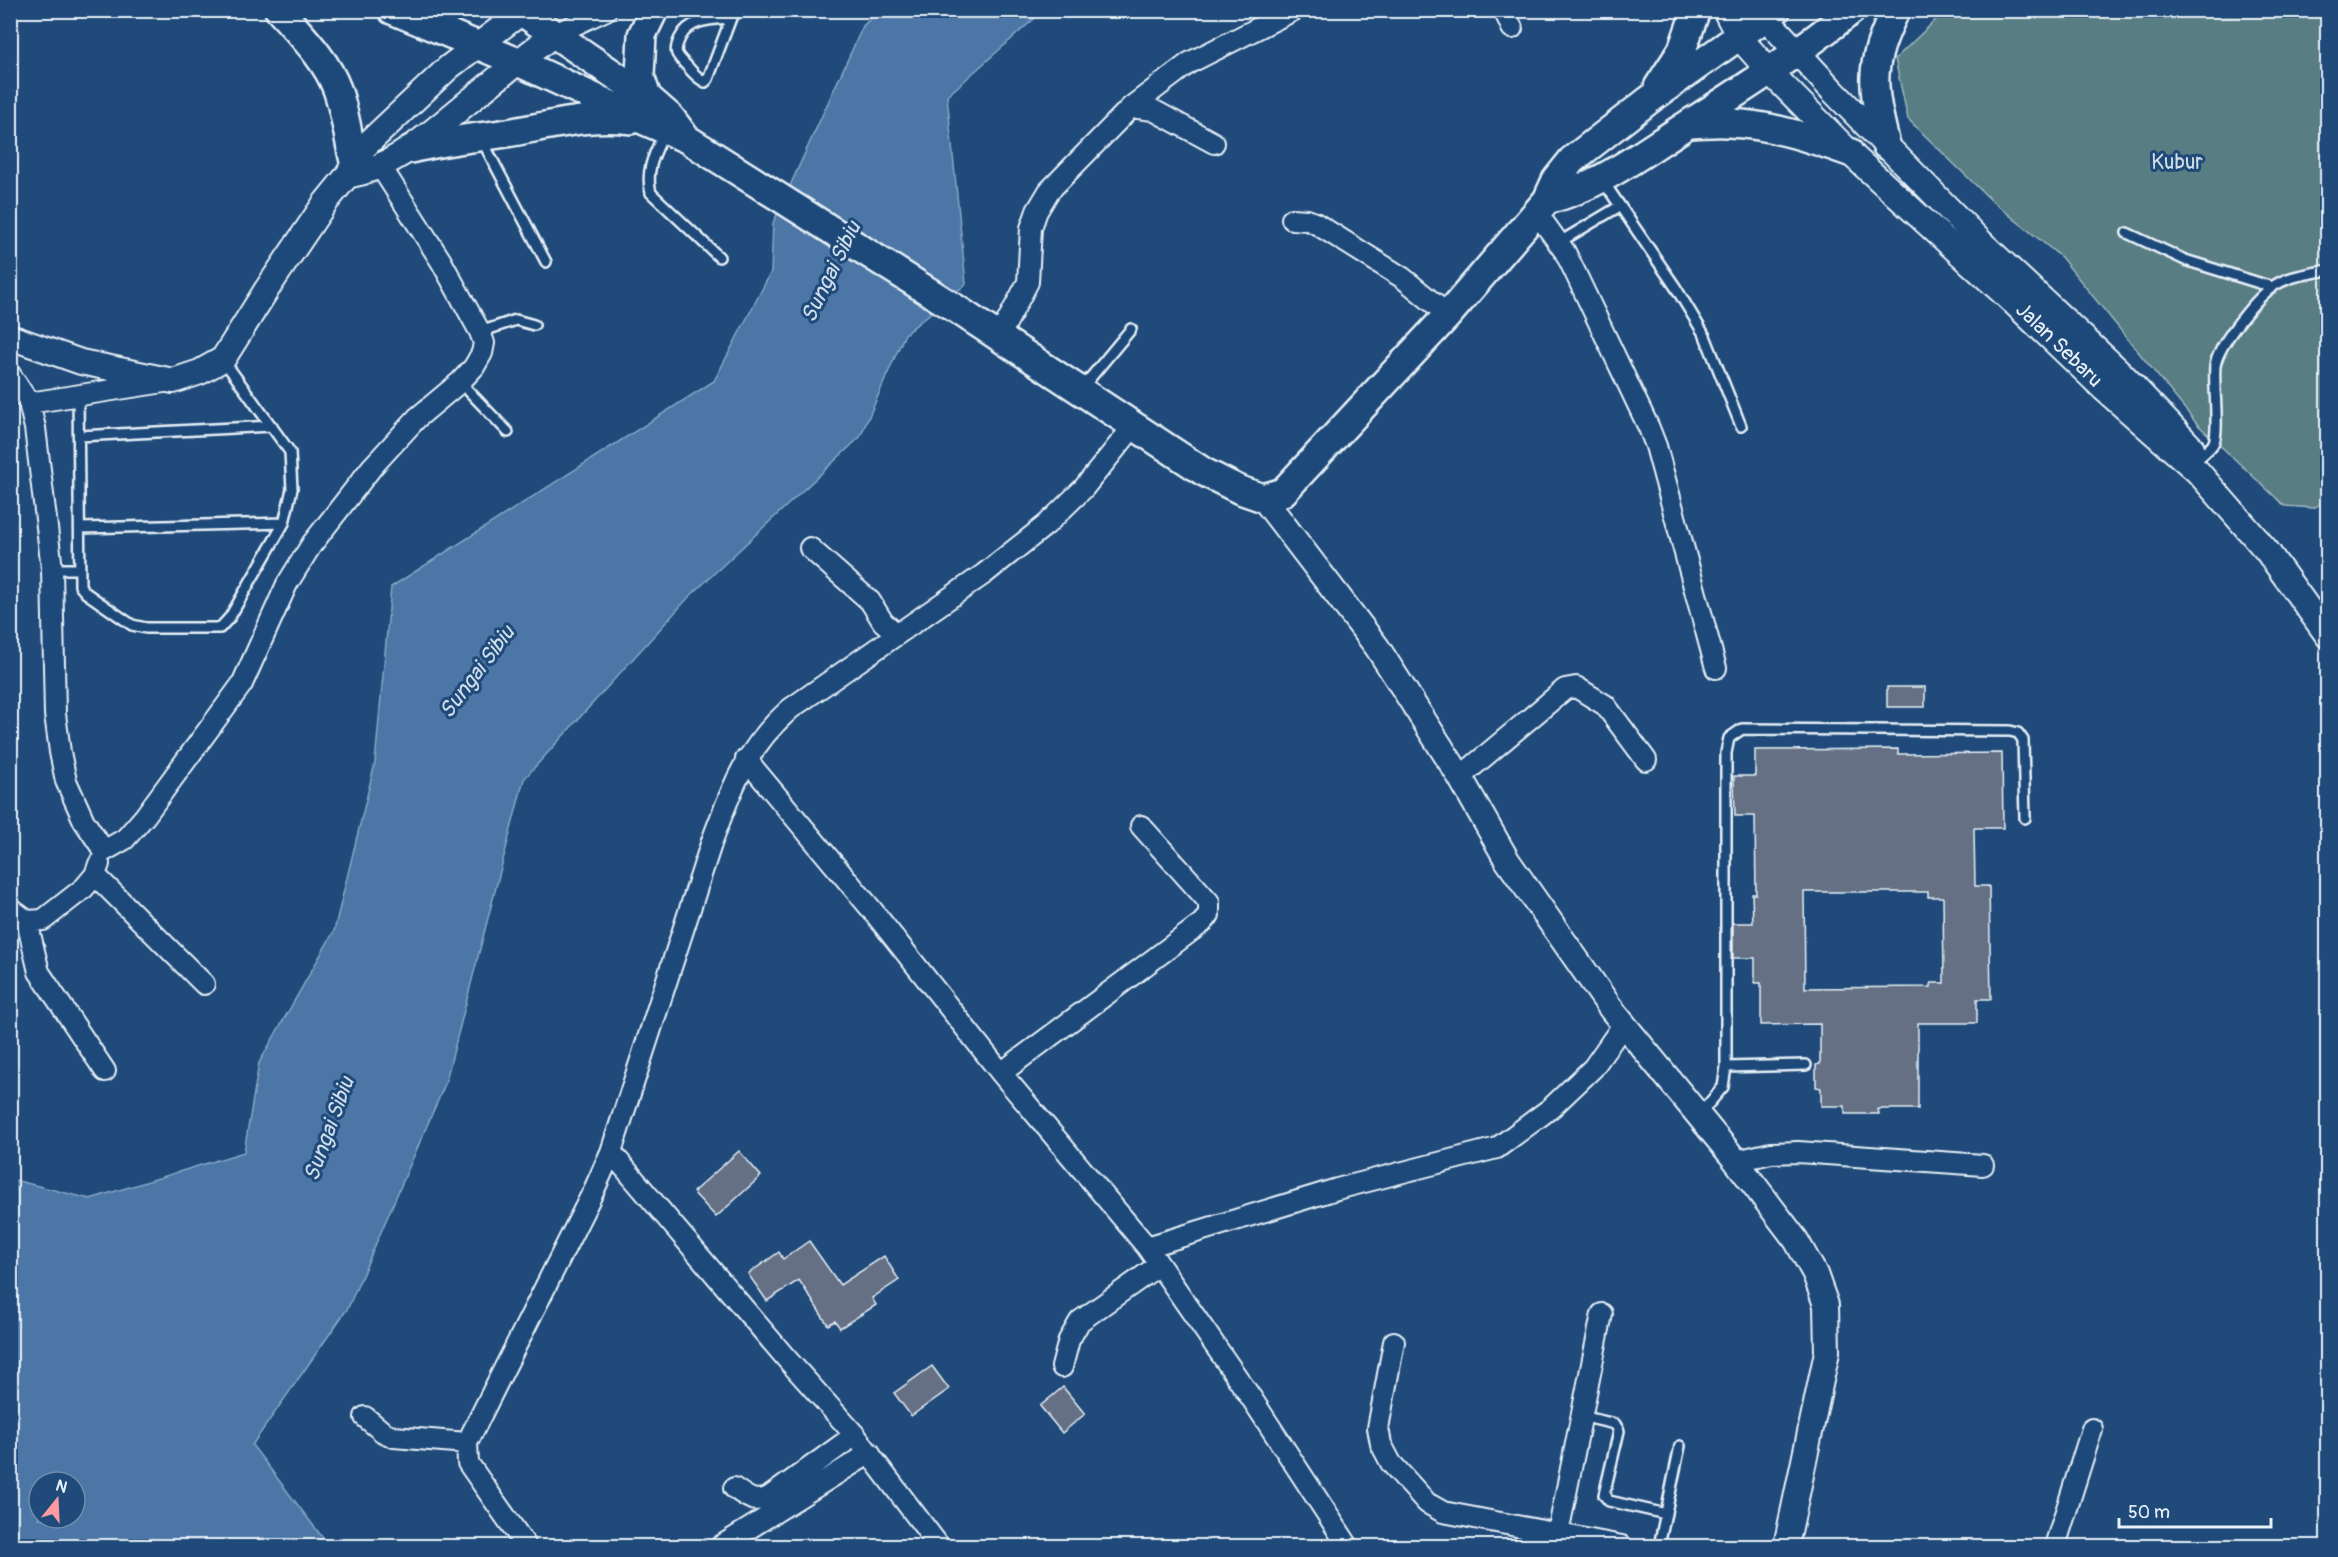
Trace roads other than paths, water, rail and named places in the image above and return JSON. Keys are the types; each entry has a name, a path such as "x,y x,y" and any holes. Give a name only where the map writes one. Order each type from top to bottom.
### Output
{"main road":[{"path":"279,10 330,73 337,90 350,168"},
{"path":"392,10 661,122"},
{"path":"654,10 642,35 640,76 661,122"},
{"path":"1649,100 1682,50 1696,10"},
{"path":"1542,207 1601,179 1770,72 1852,10"},
{"path":"1886,145 1875,99 1874,65 1885,32 1896,10"},
{"path":"522,11 661,122 958,310 1204,472 1240,490 1263,498 1283,492 1448,315 1542,207 1556,180 1572,160 1768,13"},
{"path":"411,148 595,119 617,118 661,122"},
{"path":"1687,124 1727,123 1762,127 1808,137 1849,152"}],"street":[{"path":"350,168 366,172 381,167 411,148 553,35 606,10"},
{"path":"999,337 1028,282 1029,243 1036,211 1049,191 1131,107 1189,63 1294,10"},
{"name":"Jalan Sebaru","path":"1725,10 1739,37 1849,152 2104,389 2198,472 2268,551 2328,636"},
{"path":"29,403 172,381 200,372 223,360 312,222 364,147 449,67 522,11"},
{"name":"Jalan Sebaru","path":"1768,13 1798,52 1886,145 1982,243 2120,372 2276,537 2328,611"},
{"path":"1131,107 1153,110 1214,143"},
{"path":"27,921 44,920 84,888 95,875 104,851 125,839 145,816 242,684 287,584 312,544 372,467 417,418 460,382 483,353 484,343 480,332 441,261 381,167"},
{"path":"1542,207 1558,243 1573,267 1656,446 1716,669"},
{"path":"1292,219 1307,220 1315,224 1403,278 1448,315"},
{"path":"10,337 81,362 172,381"},
{"path":"10,374 29,403 35,428 52,568 55,714 60,752 66,781 84,821 104,851"},
{"path":"526,1546 468,1463 466,1443 611,1152 712,841 730,792 746,759 771,726 790,709 984,574 1046,525 1083,489 1133,427"},
{"path":"1263,498 1377,647 1460,777 1507,860 1623,1026 1700,1115 1736,1161 1796,1240 1815,1274 1826,1305 1827,1352 1786,1546"},
{"path":"810,548 870,601 884,622 897,634"},
{"path":"1460,777 1565,689 1576,687 1605,705 1646,760"},
{"path":"746,759 872,910 1001,1073 1147,1247 1348,1546"},
{"path":"1001,1073 1202,923 1209,915 1209,902 1141,826"},
{"path":"95,875 204,984"},
{"path":"10,908 27,921 39,972 105,1071"},
{"path":"1147,1247 1337,1189 1497,1148 1551,1108 1585,1076 1608,1050 1623,1026"},
{"path":"611,1152 870,1453 939,1546"},
{"path":"1736,1161 1771,1153 1798,1152 1983,1165"},
{"path":"1062,1366 1069,1340 1080,1321 1160,1265"},
{"path":"1558,1533 1602,1314"},
{"path":"1394,1342 1378,1428 1381,1444 1391,1463 1427,1503 1443,1512 1622,1546"},
{"path":"365,1418 383,1432 394,1437 466,1443"},
{"path":"2055,1546 2092,1429"},
{"path":"734,1488 753,1501 761,1501 855,1435"},
{"path":"722,1546 870,1453"}],"lane":[{"path":"731,18 707,20 684,29 675,48 675,55 705,82 731,18 739,10"},
{"path":"661,122 650,164 648,181 651,193 719,257"},
{"path":"480,138 546,262"},
{"path":"1601,179 1676,288 1704,336 1741,426"},
{"path":"1558,243 1620,206"},
{"path":"2127,233 2185,260 2272,287"},
{"path":"2200,457 2214,443 2217,430 2214,405 2215,363 2237,323 2272,287 2296,276 2328,270"},
{"path":"480,332 516,320 534,325"},
{"path":"1081,390 1131,330"},
{"path":"78,396 80,585 86,593 132,625 146,628 220,628 230,616 284,523 292,489 290,452 223,360"},
{"path":"460,382 508,432"},
{"path":"79,436 272,426"},
{"path":"81,528 284,523"},
{"path":"52,568 80,569"},
{"path":"1700,1115 1723,1087 1726,1066 1726,753 1729,738 1742,729 2010,731 2018,733 2023,740 2025,818"},
{"path":"1726,1066 1806,1065"},
{"path":"1581,1416 1615,1424 1619,1431 1604,1495 1609,1501 1666,1514"},
{"path":"1659,1546 1680,1446"}],"water":[{"name":"Sungai Sibiu","path":"878,11 1043,11 947,96 966,284 905,334 860,437 688,598 524,779 445,1084 348,1308 252,1445 329,1546 11,1546 10,1179 90,1199 244,1152 259,1063 334,931 375,763 391,587 714,381 771,272 773,223 863,26"}],"park label":[{"name":"Kubur","path":"2177,162"}]}
